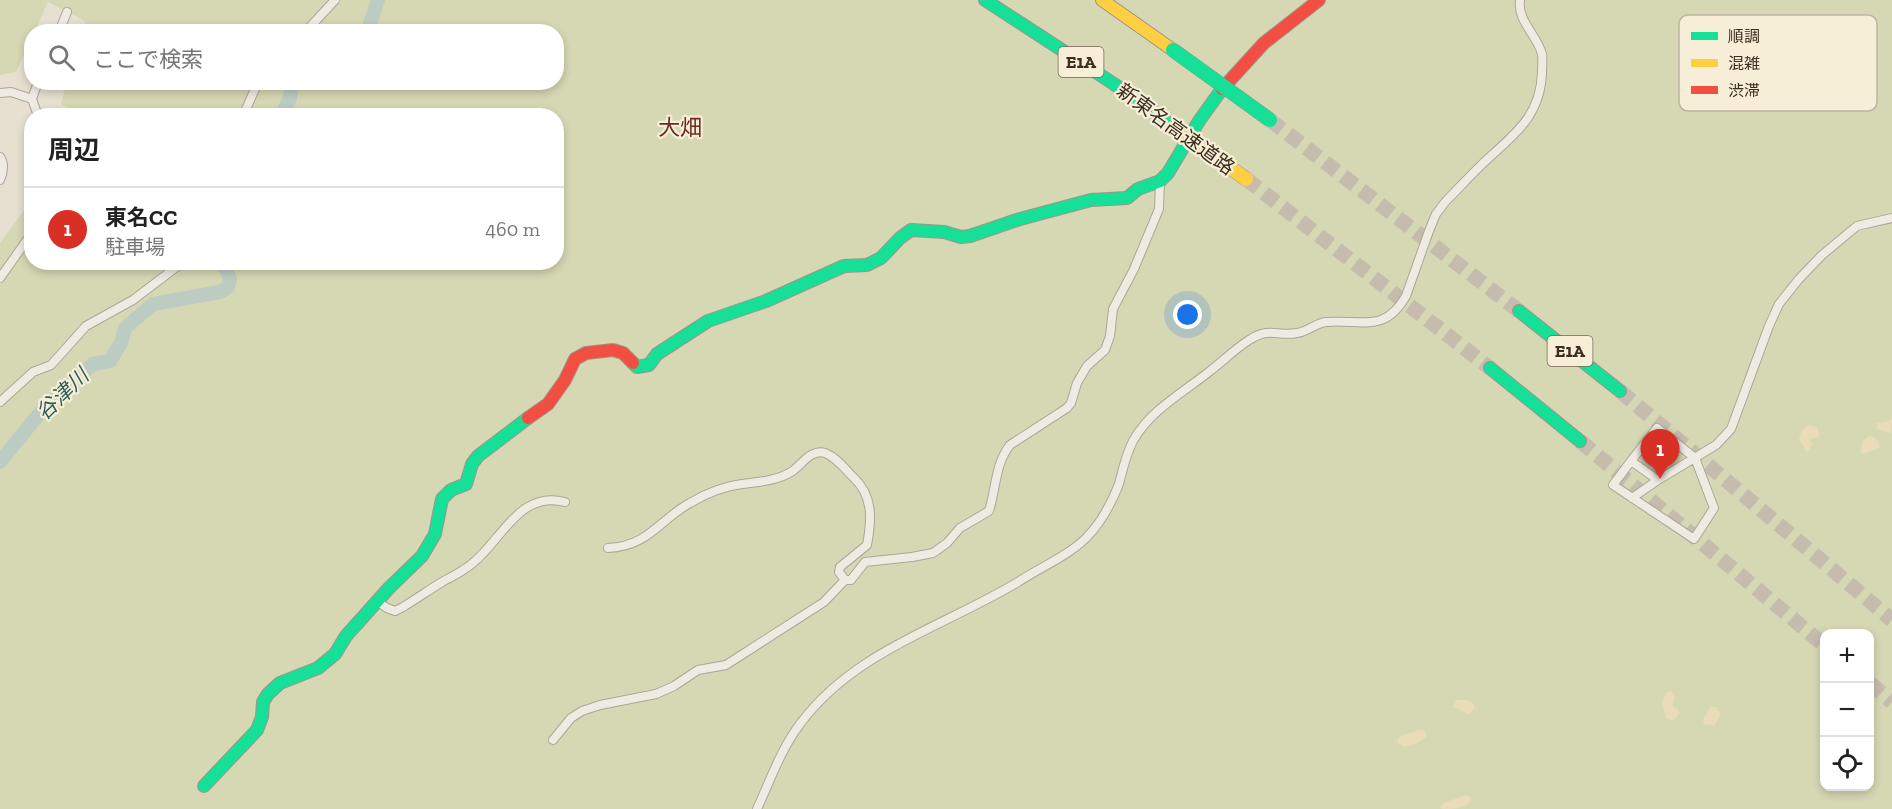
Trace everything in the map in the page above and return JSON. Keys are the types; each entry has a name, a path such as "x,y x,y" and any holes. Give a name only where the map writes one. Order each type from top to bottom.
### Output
{"main road":[{"name":"新東名高速道路","path":"985,0 1114,84 1246,179"},
{"path":"1102,0 1270,120"},
{"path":"204,786 257,730 262,717 263,702 268,694 280,683 318,668 335,654 346,636 429,546 435,534 442,499 452,490 466,484 472,464 478,456 548,404 565,380 575,359 586,352 613,350 623,353 637,367 650,365 657,354 708,321 766,301 844,266 867,265 881,258 911,230 944,232 961,237 970,236 1020,219 1091,200 1127,198 1138,189 1160,181 1168,173 1209,107 1239,70 1263,44 1319,0"},
{"name":"E1A","path":"1519,311 1620,391"},
{"path":"1490,368 1580,441"}],"street":[{"path":"313,24 335,0"},
{"path":"758,809 790,739 816,704 844,678 867,661 892,646 993,597 1065,554 1086,538 1109,505 1134,440 1144,426 1177,396 1248,340 1271,331 1296,334 1324,322 1371,323 1392,315 1398,309 1406,296 1436,214 1446,201 1517,132 1538,102 1542,81 1542,57 1537,42 1522,18 1520,0"},
{"path":"62,24 67,12"},
{"path":"35,90 32,99 35,108"},
{"path":"247,108 254,90"},
{"path":"0,93 11,92 32,99"},
{"path":"0,157 3,172 0,180"},
{"path":"553,740 571,718 582,711 600,705 656,694 674,686 698,670 726,665 824,602 845,580 851,580 865,562 933,553 947,543 960,528 989,511 1004,453 1010,445 1067,408 1087,366 1105,350 1110,336 1113,309 1134,269 1159,209 1160,181"},
{"path":"1632,498 1716,445 1731,429 1769,326 1779,304 1799,279 1822,255 1857,226 1892,218"},
{"path":"0,278 24,244"},
{"path":"0,402 33,372 51,365 86,326 133,300 172,270"},
{"path":"1657,428 1695,458 1714,508 1694,539 1613,485 1657,428"},
{"path":"608,548 623,547 636,542 654,532 675,513 699,498 727,487 773,479 790,472 815,453 824,452 857,480 865,491 869,503 871,520 867,544 840,567 839,572 845,580"},
{"path":"1631,461 1658,480"},
{"path":"378,602 395,611 403,607 462,572 476,561 512,519 526,508 549,500 565,502"}],"green space":[{"path":"0,0 1892,0 1892,216 1863,223 1831,241 1892,220 1892,809 0,809 0,243 24,210 24,270 564,270 564,108 68,108 61,104 65,90 564,90 564,24 84,24 85,21 48,2 38,24 24,24 24,54 16,72 0,75"}],"sand":[{"path":"1892,417 1891,434 1877,429 1877,423 1889,421"},
{"path":"1808,425 1816,427 1819,433 1818,437 1809,439 1812,444 1806,452 1799,438 1802,430"},
{"path":"1870,435 1878,441 1880,447 1864,454 1860,451 1863,441"},
{"path":"1671,691 1675,698 1672,706 1679,710 1679,714 1672,721 1666,718 1662,703 1666,693"},
{"path":"1456,700 1467,700 1473,703 1475,708 1469,714 1453,707"},
{"path":"1710,707 1716,707 1721,714 1715,725 1704,724 1703,720"},
{"path":"1424,730 1427,736 1417,743 1404,747 1397,742 1399,737"},
{"path":"1465,795 1470,796 1472,800 1466,805 1451,809 1440,807 1444,803"}],"waterway":[{"name":"谷津川","path":"370,24 378,0"},
{"name":"谷津川","path":"285,108 292,90"},
{"name":"谷津川","path":"0,462 38,415 64,390 93,364 110,361 121,343 125,328 153,304 220,292 228,287 230,279 226,270"}],"tunnel":[{"path":"1270,120 1519,311"},
{"path":"1246,179 1490,368"},
{"path":"1620,391 1892,620"},
{"path":"1580,441 1820,642"},
{"path":"1874,686 1892,702"}],"traffic: fast":[{"path":"985,0 1114,84 1174,127"},
{"path":"1173,50 1270,120"},
{"path":"633,363 637,367 649,365 657,354 708,321 766,301 844,266 867,265 881,258 911,230 944,232 961,237 970,236 1020,219 1091,200 1127,198 1138,189 1160,181 1168,173 1199,121 1222,89"},
{"path":"1519,311 1620,391"},
{"path":"1490,368 1580,441"},
{"path":"204,786 257,730 262,717 263,702 268,694 280,683 318,668 335,654 346,636 389,588 422,556 435,534 442,499 451,490 466,484 472,464 478,456 528,418"}],"traffic: slow":[{"path":"1102,0 1173,50"},
{"path":"1174,127 1246,179"}],"traffic: jam":[{"path":"1222,89 1264,43 1319,0"},
{"path":"528,418 548,404 565,380 575,359 586,353 613,350 623,353 633,363"}],"place":[{"name":"東名CC","path":"1660,479"}],"district":[{"name":"大畑","path":"680,127"}]}
